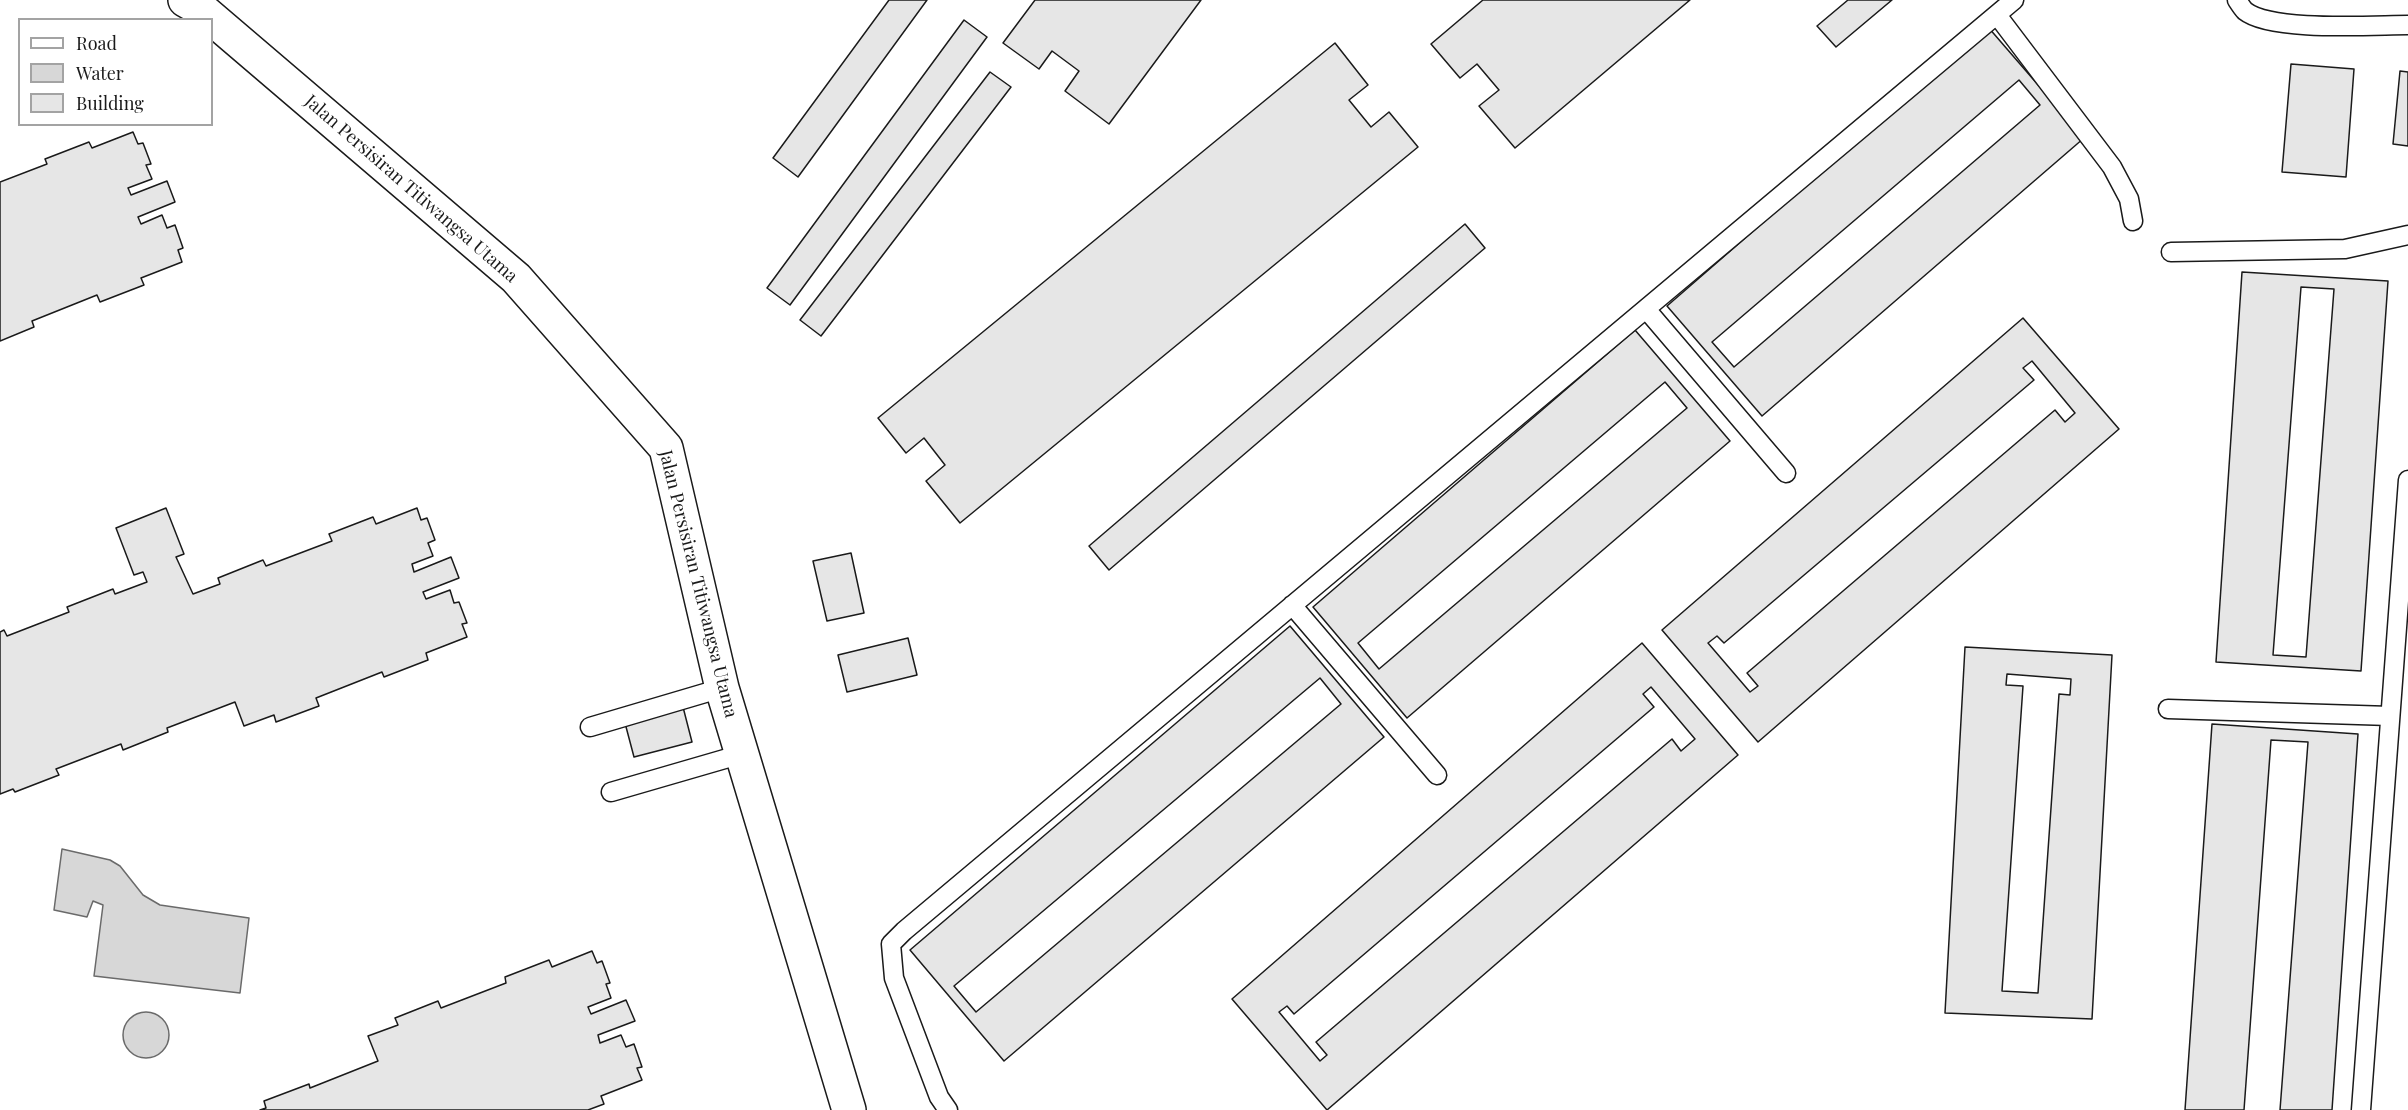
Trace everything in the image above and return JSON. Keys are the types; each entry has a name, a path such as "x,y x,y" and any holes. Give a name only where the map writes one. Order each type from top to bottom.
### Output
{"street":[{"name":"Jalan Persisiran Titiwangsa Utama","path":"185,0 212,18"},
{"name":"Jalan Persisiran Titiwangsa Utama","path":"213,19 516,278 666,447 722,688 849,1110"}],"lane":[{"path":"948,1110 939,1097 894,978 891,944 2014,0"},
{"path":"2237,0 2245,11 2256,17 2287,24 2408,25"},
{"path":"1996,15 2112,167 2129,199 2133,220"},
{"path":"2171,252 2345,249 2408,235"},
{"path":"1646,309 1786,473"},
{"path":"2361,1110 2408,480"},
{"path":"1292,605 1437,775"},
{"path":"590,727 722,688"},
{"path":"2168,709 2390,716"},
{"path":"611,792 742,754"}],"water":[{"path":"62,849 110,860 120,866 143,895 160,905 249,918 240,993 94,976 103,905 93,901 87,917 54,910"},
{"path":"146,1012 162,1019 169,1035 162,1051 146,1058 130,1051 123,1035 130,1019"}],"building":[{"path":"889,0 927,0 798,177 773,158"},
{"path":"1035,0 1201,0 1109,124 1065,91 1079,71 1052,51 1039,69 1003,43"},
{"path":"1483,0 1690,0 1515,148 1479,106 1499,90 1477,64 1460,78 1431,44"},
{"path":"1848,0 1892,0 1836,47 1817,26"},
{"path":"964,20 987,37 790,305 767,288"},
{"path":"1988,27 2084,138 1762,416 1667,306","holes":["2019,80 2040,105 1734,367 1712,342"]},
{"path":"1335,43 1368,85 1349,100 1371,127 1389,112 1418,147 960,523 926,481 945,465 924,438 906,453 878,418"},
{"path":"2291,64 2354,69 2346,177 2282,172"},
{"path":"2400,71 2408,72 2408,146 2393,144"},
{"path":"990,72 1011,87 821,336 800,320"},
{"path":"133,132 138,144 143,143 151,164 146,165 152,179 128,188 131,195 167,181 175,202 138,217 141,224 162,215 167,228 175,225 183,248 178,250 182,262 141,278 144,285 100,302 97,295 32,321 34,327 0,341 0,182 47,164 45,159 89,142 92,148"},
{"path":"1465,224 1485,248 1109,570 1089,546"},
{"path":"2242,272 2388,281 2361,671 2216,662","holes":["2301,287 2334,289 2306,657 2273,655"]},
{"path":"2023,318 2119,429 1758,742 1662,630","holes":["2032,361 2075,413 2065,422 2055,410 1747,673 1758,686 1750,692 1708,643 1717,636 1724,643 2034,380 2023,368"]},
{"path":"1635,330 1730,441 1407,718 1313,607","holes":["1665,382 1687,408 1379,669 1358,643"]},
{"path":"166,508 184,554 176,557 193,594 220,584 218,578 263,560 266,566 332,541 329,534 373,517 376,524 417,508 421,520 427,518 435,540 428,543 433,556 412,564 414,572 451,557 459,578 423,592 426,599 450,590 454,603 459,602 467,623 462,624 467,637 426,653 428,660 384,677 382,672 316,698 319,706 276,722 274,715 244,726 235,702 167,728 168,732 123,750 121,744 56,769 59,775 15,792 13,789 0,794 0,632 4,630 7,636 69,612 67,607 113,589 115,594 147,582 143,572 134,575 116,528"},
{"path":"851,553 864,613 827,621 813,561"},
{"path":"1290,626 1384,737 1004,1061 910,950","holes":["1320,678 1341,704 976,1012 954,986"]},
{"path":"908,638 917,675 847,692 838,655"},
{"path":"1642,643 1738,755 1327,1110 1232,999","holes":["1651,687 1695,739 1681,751 1672,739 1316,1042 1327,1055 1320,1061 1279,1012 1287,1006 1294,1014 1654,707 1643,694"]},
{"path":"1965,647 2112,655 2092,1019 1945,1013","holes":["2007,674 2071,679 2070,695 2059,694 2038,993 2002,991 2023,686 2006,685"]},
{"path":"683,707 692,742 634,757 625,723"},
{"path":"2212,724 2358,734 2332,1110 2280,1110 2308,742 2271,740 2244,1110 2185,1110"},
{"path":"592,951 597,963 602,961 610,983 606,984 611,998 588,1007 591,1014 626,1000 635,1021 598,1035 600,1043 621,1035 626,1047 634,1044 642,1067 637,1068 642,1080 601,1096 604,1104 588,1110 260,1110 266,1108 264,1101 309,1084 310,1088 378,1061 368,1036 398,1025 395,1018 438,1001 441,1008 506,983 505,977 549,960 552,967"}]}
